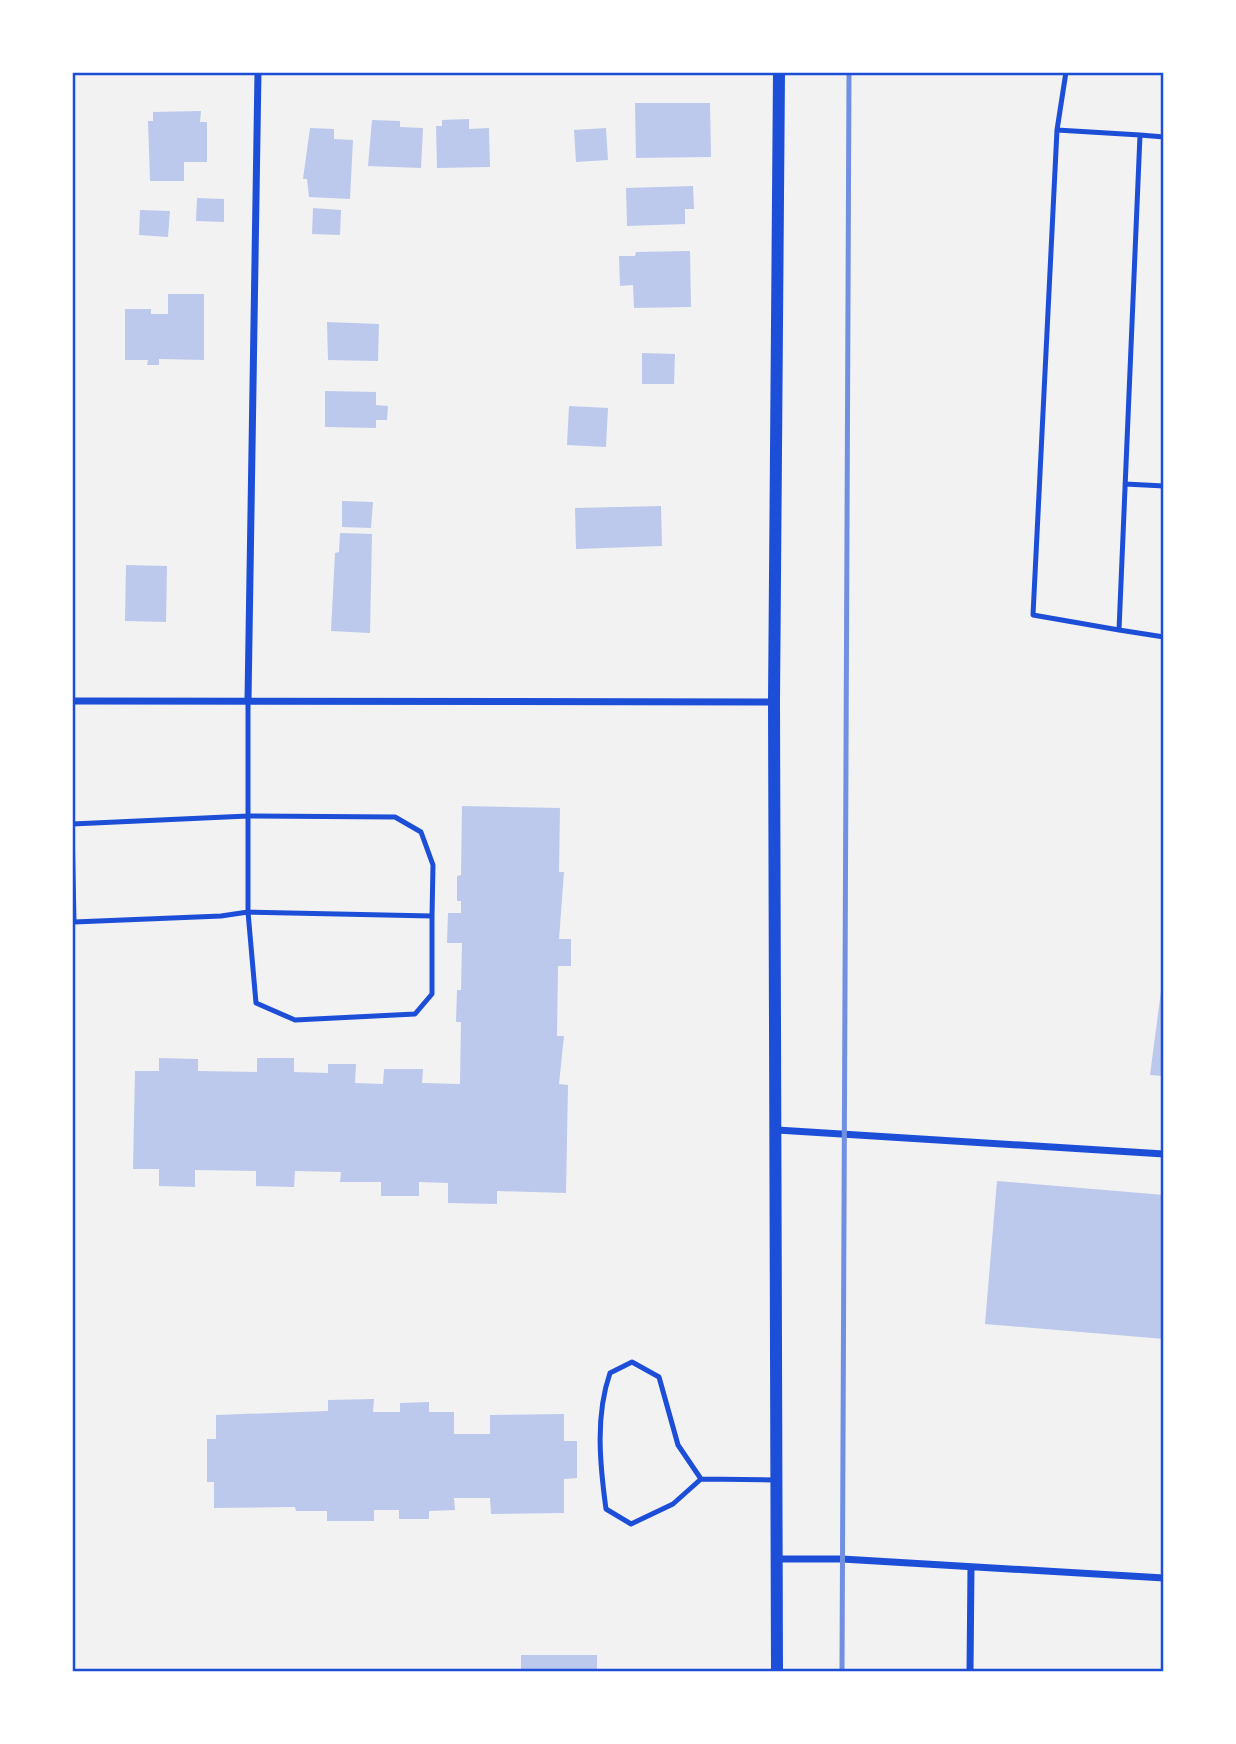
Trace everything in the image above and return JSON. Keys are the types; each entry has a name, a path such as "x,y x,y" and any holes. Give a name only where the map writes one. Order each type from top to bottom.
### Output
{"street":[{"path":"248,700 258,72"},
{"path":"777,1672 774,702 779,72"},
{"path":"72,701 774,702"},
{"path":"777,1130 1164,1154"},
{"path":"778,1559 842,1559 1164,1578"},
{"path":"971,1567 971,1672"}],"lane":[{"path":"1066,72 1057,130 1033,615 1164,637"},
{"path":"1057,130 1164,137"},
{"path":"1119,630 1140,135"},
{"path":"1125,484 1164,486"},
{"path":"248,700 248,816 248,912 256,1003 295,1020 415,1014 432,994 433,865 421,832 395,817 248,816 72,824 74,922 220,916 248,912 432,916"},
{"path":"701,1479 678,1445 660,1377 632,1362 610,1373 602,1394 601,1469 606,1510 631,1524 673,1504 701,1479 778,1480"}],"building":[{"path":"635,103 710,103 711,157 636,158"},
{"path":"201,111 200,122 207,122 207,162 184,162 184,181 150,181 148,121 153,121 153,112"},
{"path":"469,119 469,129 489,128 490,167 437,168 436,126 442,126 442,120"},
{"path":"372,120 400,121 400,127 423,128 421,168 368,166"},
{"path":"310,128 334,129 334,139 353,140 350,199 309,197 307,179 303,179"},
{"path":"606,128 608,160 576,162 574,130"},
{"path":"693,186 694,209 685,209 685,224 627,226 626,188"},
{"path":"197,198 224,199 224,222 196,221"},
{"path":"313,208 341,210 340,235 312,234"},
{"path":"140,210 170,211 168,237 139,235"},
{"path":"690,251 691,307 634,308 633,285 620,286 619,256 635,256 636,252"},
{"path":"168,294 204,294 204,360 159,359 159,365 147,365 148,360 125,360 125,309 151,309 151,314 168,314"},
{"path":"327,322 379,324 378,361 328,360"},
{"path":"642,353 675,354 674,384 642,384"},
{"path":"325,391 376,392 376,405 388,406 387,420 376,420 376,428 325,427"},
{"path":"569,406 608,408 606,447 567,445"},
{"path":"342,501 373,502 371,528 342,527"},
{"path":"661,506 662,546 576,549 575,508"},
{"path":"340,533 372,534 370,633 331,631 335,553 339,552"},
{"path":"126,565 167,566 166,622 125,621"},
{"path":"462,806 560,808 559,872 564,872 559,939 571,939 571,966 558,966 557,1036 564,1036 559,1084 568,1085 566,1193 497,1191 497,1204 448,1203 448,1183 419,1182 419,1196 381,1196 381,1182 340,1182 341,1172 295,1171 294,1187 256,1186 256,1171 195,1170 195,1187 159,1186 159,1169 133,1169 135,1071 159,1071 159,1058 198,1059 198,1071 257,1072 257,1058 294,1058 294,1072 328,1073 328,1064 356,1064 355,1083 383,1084 384,1069 423,1069 422,1083 460,1084 461,1022 456,1022 457,990 461,990 462,943 447,943 448,913 461,913 461,901 457,901 457,876 461,875"},
{"path":"1161,991 1164,991 1164,1076 1150,1075"},
{"path":"997,1181 1164,1195 1164,1339 985,1324"},
{"path":"374,1399 373,1412 400,1412 400,1403 429,1402 429,1412 454,1412 454,1434 490,1434 490,1415 564,1414 564,1441 577,1441 577,1478 564,1479 564,1513 491,1514 490,1498 454,1498 455,1510 429,1511 429,1519 399,1519 399,1510 374,1510 374,1521 327,1521 327,1511 296,1511 295,1507 214,1508 214,1482 207,1482 207,1439 216,1439 216,1415 328,1411 328,1400"},
{"path":"521,1655 597,1655 597,1672 521,1672"}],"railway":[{"path":"842,1672 849,72"}]}
